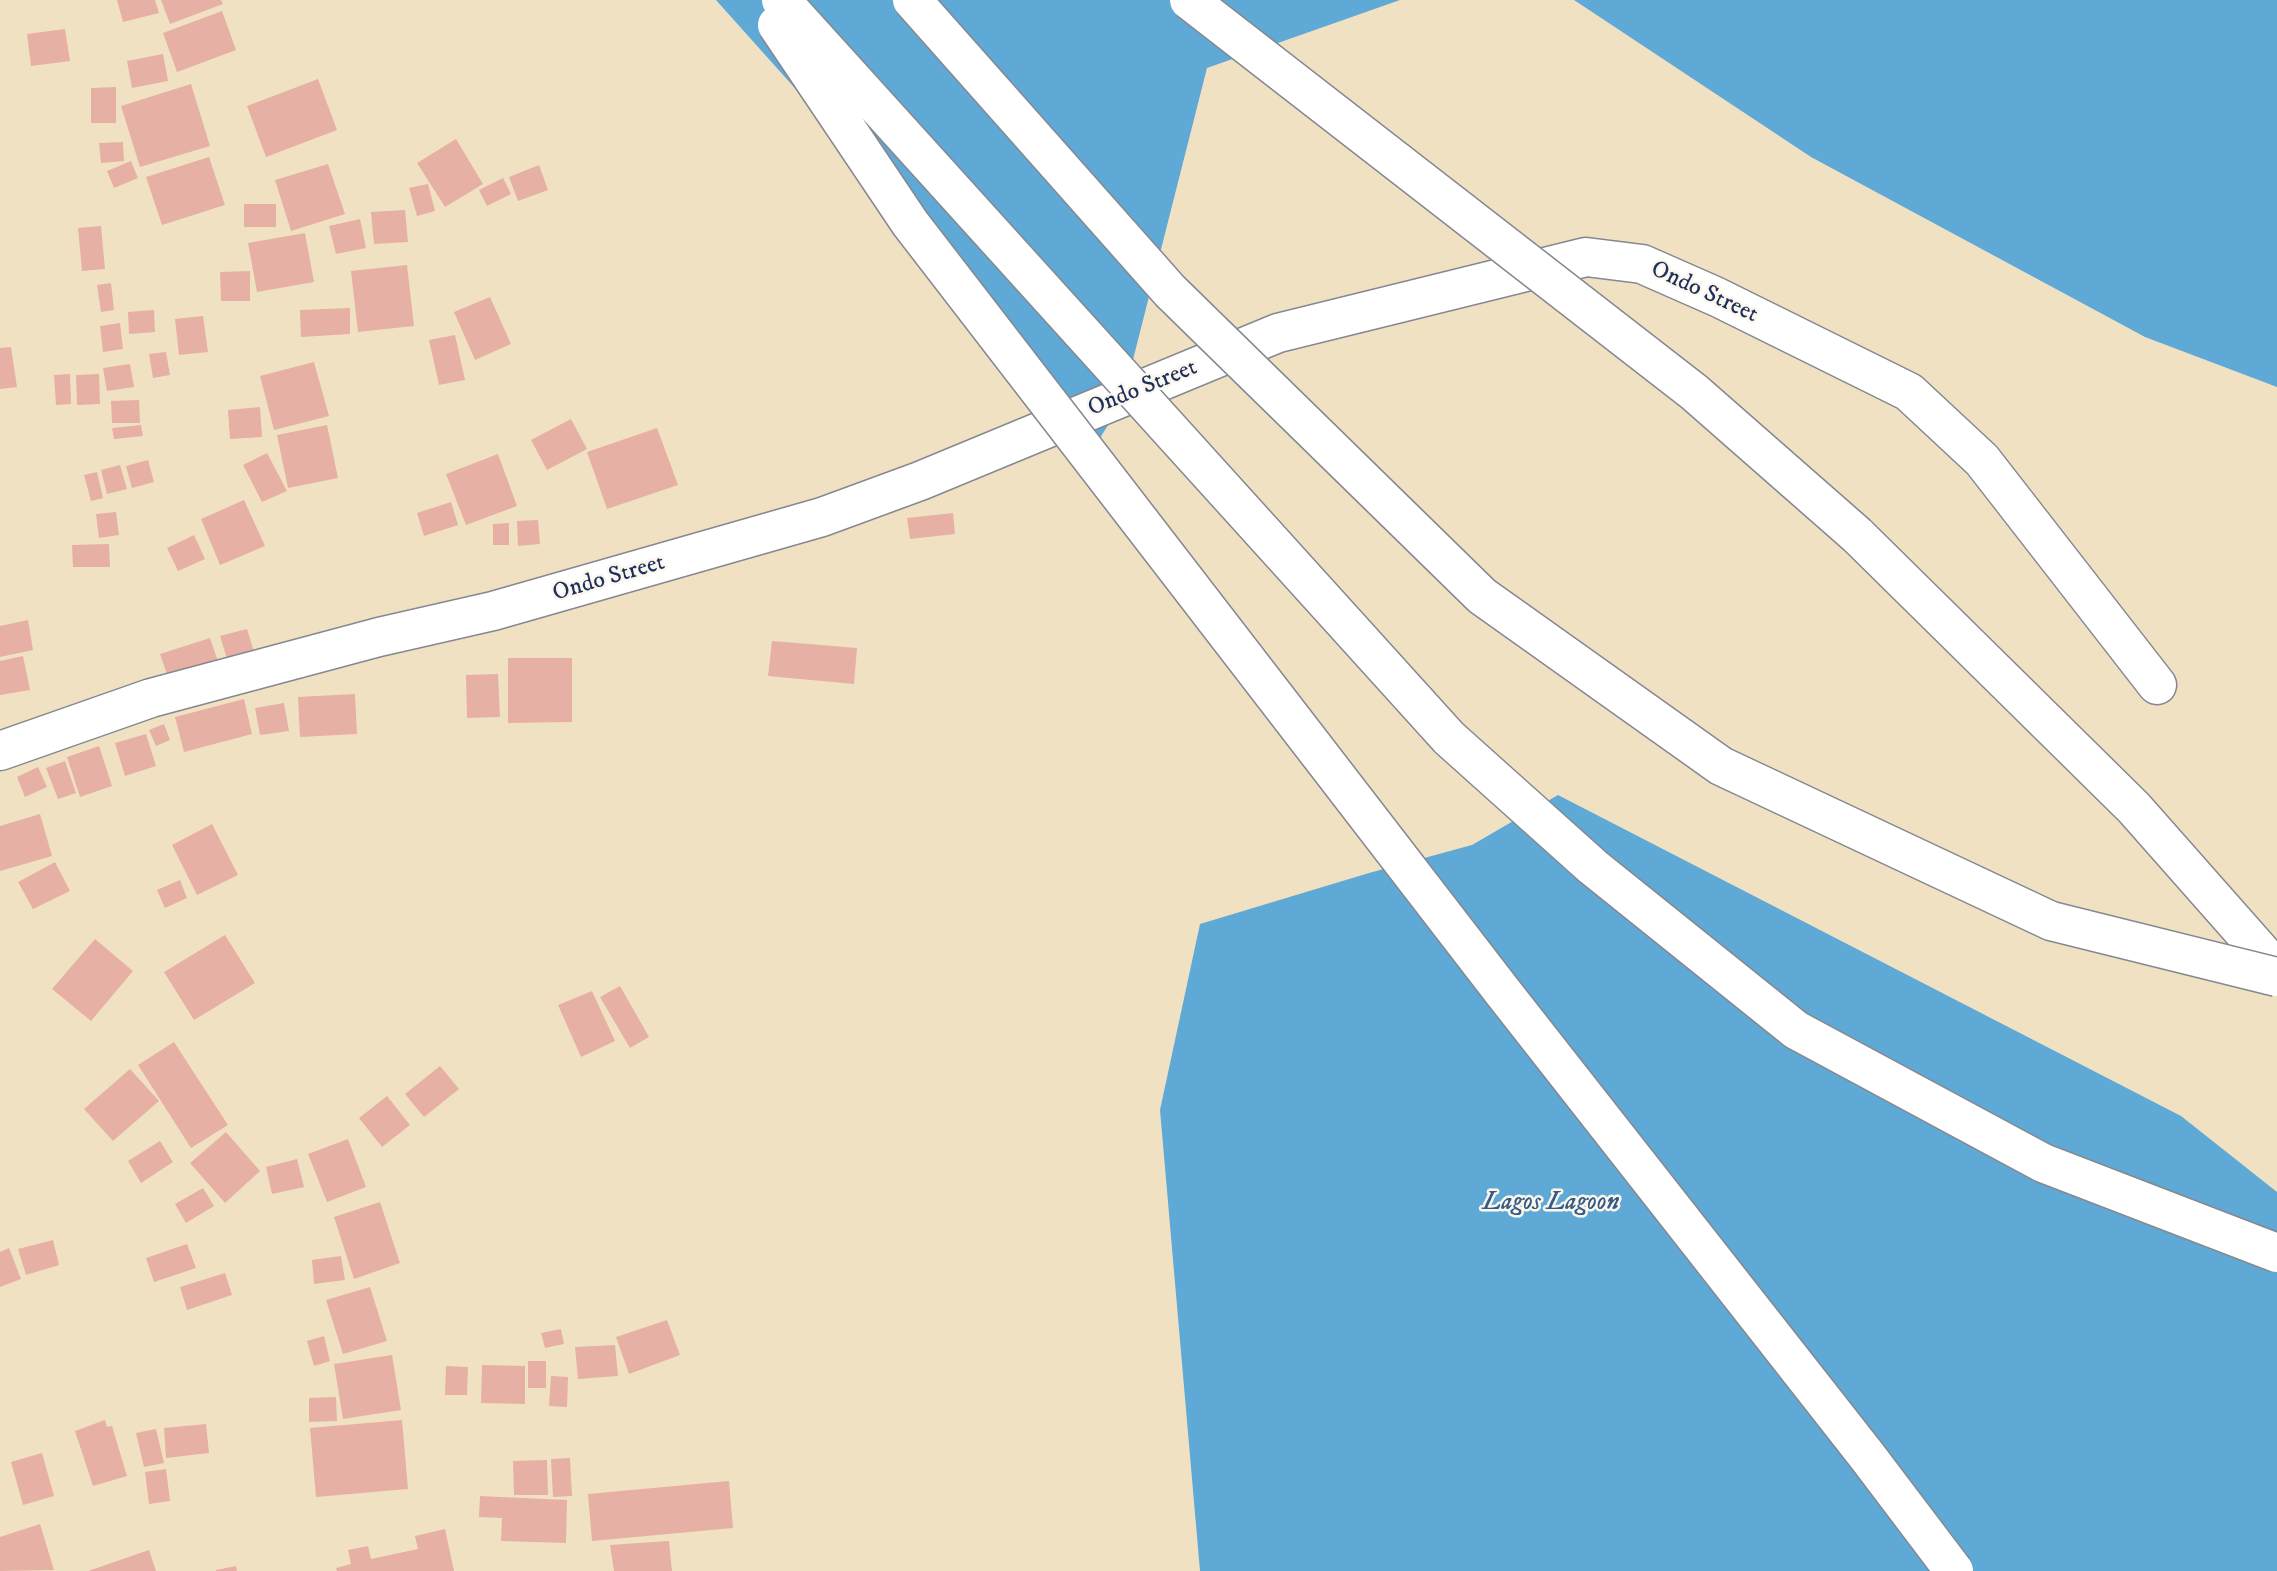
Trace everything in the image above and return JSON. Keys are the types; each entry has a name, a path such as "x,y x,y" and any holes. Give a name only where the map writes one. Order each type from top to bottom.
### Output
{"main road":[{"path":"760,0 910,223 1468,948 1954,1571"},
{"path":"780,0 1449,738 1593,866 1796,1030 2043,1163 2277,1253"},
{"path":"912,0 1170,290 1494,604 1721,766 2051,921 2277,977"},
{"path":"1189,0 1694,392 1857,535 2134,808 2277,970"},
{"name":"Ondo Street","path":"0,751 151,698 379,637 493,611 822,517 920,481 1278,333 1586,257 1642,264 1729,303 1909,392 1982,460 2157,685"}],"water":[{"path":"716,0 1400,0 1207,68 1122,403 1100,438 1047,370"},
{"path":"1574,0 2277,0 2277,387 2145,337 1811,157"},
{"name":"Lagos Lagoon","path":"1558,795 2181,1116 2277,1192 2277,1571 1200,1571 1160,1110 1200,924 1472,845"}],"building":[{"path":"117,0 155,0 159,13 123,22"},
{"path":"161,0 221,0 223,4 170,24"},
{"path":"222,11 236,50 177,72 163,33"},
{"path":"65,29 70,61 31,66 27,34"},
{"path":"163,54 168,81 132,88 127,61"},
{"path":"318,79 337,130 266,157 247,106"},
{"path":"191,84 210,146 140,167 121,106"},
{"path":"116,87 116,123 91,123 91,88"},
{"path":"456,139 483,184 445,207 417,163"},
{"path":"123,142 124,161 101,163 99,143"},
{"path":"209,157 225,205 162,225 146,177"},
{"path":"131,161 138,178 114,188 107,171"},
{"path":"328,164 345,214 291,231 275,180"},
{"path":"539,165 548,190 518,201 509,177"},
{"path":"503,178 511,194 487,206 479,190"},
{"path":"428,184 435,211 417,216 409,188"},
{"path":"244,204 276,204 276,227 244,227"},
{"path":"405,210 408,242 374,244 371,212"},
{"path":"360,219 366,248 336,254 329,226"},
{"path":"101,226 105,269 82,271 78,228"},
{"path":"305,233 314,282 257,292 248,243"},
{"path":"407,265 414,326 358,332 351,271"},
{"path":"250,271 250,301 221,301 220,272"},
{"path":"111,283 114,310 101,312 97,285"},
{"path":"490,297 511,344 475,360 454,312"},
{"path":"350,308 350,334 301,337 300,310"},
{"path":"154,310 155,332 129,334 128,312"},
{"path":"203,316 208,352 179,355 175,319"},
{"path":"120,323 123,349 103,352 100,326"},
{"path":"455,335 465,380 439,385 429,340"},
{"path":"11,347 17,387 0,389 0,348"},
{"path":"166,352 170,375 153,378 149,354"},
{"path":"314,362 329,416 274,430 260,376"},
{"path":"130,364 134,387 107,391 103,368"},
{"path":"70,374 71,404 56,405 54,375"},
{"path":"99,374 100,404 77,405 76,375"},
{"path":"139,400 140,423 112,423 111,401"},
{"path":"260,407 262,437 230,439 228,410"},
{"path":"571,419 587,449 547,470 531,440"},
{"path":"141,425 143,436 114,439 112,428"},
{"path":"327,425 338,478 288,488 277,435"},
{"path":"657,428 678,485 607,509 587,452"},
{"path":"267,453 287,491 262,502 243,465"},
{"path":"498,454 517,506 466,525 446,474"},
{"path":"148,460 154,482 132,488 126,466"},
{"path":"120,465 127,489 107,494 101,470"},
{"path":"97,472 103,498 91,501 84,475"},
{"path":"244,500 265,546 220,565 201,519"},
{"path":"451,502 458,525 424,536 417,513"},
{"path":"116,512 119,535 99,538 96,514"},
{"path":"953,513 955,534 910,539 907,518"},
{"path":"538,520 540,544 518,546 517,521"},
{"path":"509,523 509,545 493,545 493,524"},
{"path":"194,535 205,559 178,571 167,548"},
{"path":"109,544 110,567 73,567 72,545"},
{"path":"28,620 33,650 0,657 0,626"},
{"path":"247,629 255,655 228,662 220,636"},
{"path":"210,638 220,667 170,683 160,654"},
{"path":"772,641 857,648 854,684 768,676"},
{"path":"23,656 30,690 0,695 0,661"},
{"path":"508,658 572,658 572,722 508,723"},
{"path":"498,674 500,717 467,718 466,675"},
{"path":"355,694 357,734 300,737 298,697"},
{"path":"244,699 252,734 184,752 175,717"},
{"path":"284,703 289,731 260,735 255,708"},
{"path":"164,724 170,740 156,746 149,730"},
{"path":"146,734 156,766 125,776 115,743"},
{"path":"99,746 112,786 80,797 67,757"},
{"path":"65,761 76,793 58,799 46,768"},
{"path":"38,767 47,787 25,797 17,777"},
{"path":"40,814 52,856 0,871 0,826"},
{"path":"212,824 238,875 197,895 172,845"},
{"path":"55,862 70,891 33,909 18,882"},
{"path":"180,880 187,898 165,908 157,890"},
{"path":"225,935 255,983 194,1020 164,972"},
{"path":"95,939 133,971 91,1021 52,989"},
{"path":"620,986 649,1037 630,1048 600,997"},
{"path":"592,991 615,1041 581,1057 558,1005"},
{"path":"174,1042 228,1125 191,1148 138,1065"},
{"path":"440,1066 459,1089 424,1117 405,1094"},
{"path":"130,1069 159,1101 113,1141 84,1109"},
{"path":"387,1096 410,1125 382,1147 359,1118"},
{"path":"226,1132 260,1171 225,1203 190,1163"},
{"path":"348,1139 366,1187 327,1202 308,1154"},
{"path":"160,1141 173,1162 141,1183 128,1161"},
{"path":"297,1159 304,1187 272,1194 266,1167"},
{"path":"203,1188 214,1206 186,1223 175,1204"},
{"path":"380,1202 400,1263 354,1279 334,1217"},
{"path":"53,1240 59,1265 26,1275 18,1249"},
{"path":"187,1244 196,1268 154,1282 146,1258"},
{"path":"9,1248 21,1279 0,1287 0,1252"},
{"path":"341,1256 345,1280 314,1284 312,1260"},
{"path":"225,1273 232,1295 187,1310 180,1287"},
{"path":"370,1287 387,1341 343,1354 326,1300"},
{"path":"667,1320 680,1355 629,1374 616,1337"},
{"path":"561,1329 564,1344 545,1348 541,1333"},
{"path":"324,1336 330,1361 314,1366 307,1341"},
{"path":"615,1345 618,1376 578,1379 575,1347"},
{"path":"392,1355 401,1410 343,1419 334,1364"},
{"path":"528,1361 546,1361 546,1388 528,1388"},
{"path":"482,1365 525,1366 525,1404 481,1403"},
{"path":"446,1366 468,1367 467,1395 445,1395"},
{"path":"551,1376 568,1377 567,1407 549,1406"},
{"path":"336,1397 337,1421 309,1422 309,1398"},
{"path":"105,1420 107,1427 112,1426 127,1476 93,1486 75,1431"},
{"path":"402,1420 408,1489 316,1497 310,1428"},
{"path":"206,1424 209,1453 166,1458 164,1428"},
{"path":"156,1429 164,1463 144,1467 136,1433"},
{"path":"42,1453 54,1496 23,1505 11,1462"},
{"path":"570,1458 572,1496 553,1497 551,1459"},
{"path":"547,1460 548,1495 514,1495 513,1461"},
{"path":"166,1469 170,1501 149,1504 145,1472"},
{"path":"729,1481 733,1528 592,1541 588,1494"},
{"path":"480,1496 567,1500 566,1543 501,1541 502,1518 479,1517"},
{"path":"40,1524 54,1570 0,1571 0,1537"},
{"path":"445,1529 454,1571 337,1571 336,1568 351,1564 348,1550 368,1546 371,1559 418,1549 415,1536"},
{"path":"669,1541 672,1571 614,1571 610,1545"},
{"path":"149,1550 156,1571 88,1571"},
{"path":"236,1566 237,1571 216,1571 216,1570"}]}
